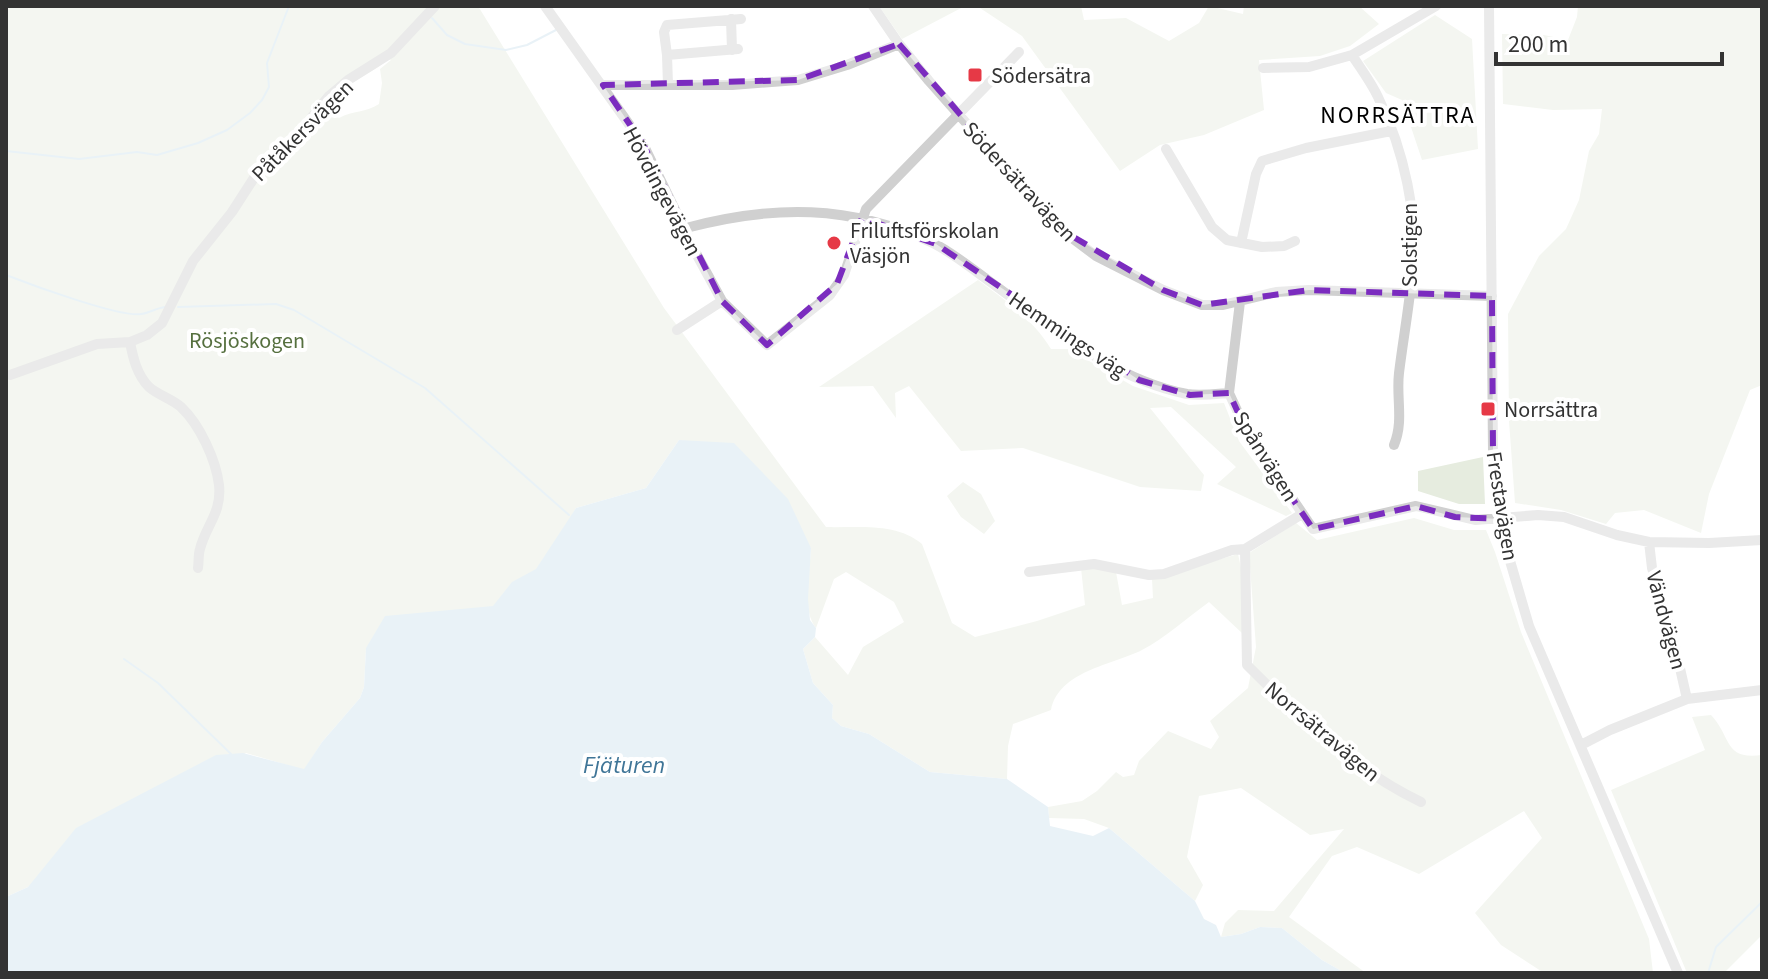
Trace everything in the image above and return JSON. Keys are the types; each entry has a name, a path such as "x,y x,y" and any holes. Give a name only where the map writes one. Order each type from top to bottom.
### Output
{"street":[{"name":"Hövdingevägen","path":"545,6 643,144 722,301 767,345 830,295 844,275 862,218"},
{"name":"Södersätravägen","path":"873,6 899,44 957,115 1036,205 1079,245 1163,290 1191,302 1223,305 1276,292 1309,290 1492,296"},
{"name":"Frestavägen","path":"1489,6 1493,452 1501,519 1529,626 1678,973"},
{"path":"1263,68 1309,67 1352,55 1430,7"},
{"name":"Påtåkersvägen","path":"10,375 97,344 130,342 147,335 167,318 193,261 232,212 263,164 296,137 329,96 391,53 433,8"},
{"path":"667,55 735,50 736,19 667,25 664,32 668,85"},
{"path":"603,85 732,85 798,80 899,44"},
{"path":"862,218 884,188 1019,52"},
{"name":"Solstigen","path":"1352,55 1378,96 1391,131 1408,186 1412,219 1413,274 1398,379 1400,430 1394,445"},
{"path":"1241,243 1256,174 1262,161 1306,148 1391,131"},
{"path":"1166,149 1212,227 1227,240 1262,247 1284,246 1295,241"},
{"name":"Hemmings väg","path":"686,228 721,218 781,211 819,211 862,218 936,244 1091,354 1139,380 1190,395 1229,393"},
{"path":"677,330 722,301"},
{"name":"Spånvägen","path":"1240,302 1229,393 1247,432 1302,514"},
{"path":"130,342 135,365 149,387 182,408 212,458 219,483 219,502 214,521 199,550 198,568"},
{"path":"1029,572 1094,564 1149,575 1164,574 1232,550 1245,549 1302,514 1313,529 1416,506 1465,519 1538,515 1564,517 1649,542 1762,540"},
{"name":"Vändvägen","path":"1649,542 1652,568 1687,699"},
{"name":"Norrsätravägen","path":"1245,549 1247,665 1301,718 1356,762 1401,793 1421,802"},
{"path":"1581,745 1687,699 1762,690"}],"highlighted area":[{"path":"899,44 1060,229 1163,290 1202,305 1309,290 1492,296 1493,452 1501,519 1455,517 1416,506 1313,529 1247,432 1229,393 1190,395 1139,380 936,244 891,226 862,218 837,284 767,345 722,301 643,144 603,85 798,80"}],"green space":[{"name":"Rösjöskogen","path":"6,6 478,6 664,308 826,527 889,529 922,544 952,623 975,637 1085,605 1081,568 1116,572 1122,605 1153,598 1152,579 1238,554 1243,634 1209,602 1151,645 1075,678 1064,686 1051,710 1013,724 1008,746 1007,779 930,772 869,734 841,726 832,718 833,705 813,683 803,649 815,637 848,675 863,647 904,622 894,602 846,572 834,579 816,628 811,620 808,600 811,548 679,440 646,488 576,508 525,603 366,648 364,687 360,698 322,742 304,770 246,753 28,887 6,897","holes":["391,60 380,69 379,104 339,118 327,110 346,87"]},
{"path":"879,6 965,6 902,39"},
{"path":"977,6 1081,6 1084,20 1126,18 1169,41 1199,23 1209,6 1243,14 1244,6 1359,6 1379,24 1350,46 1320,56 1259,60 1264,110 1204,135 1160,145 1120,171 1022,36"},
{"path":"1578,6 1762,6 1762,385 1750,390 1709,494 1701,533 1644,510 1615,513 1606,524 1561,510 1515,503 1509,421 1508,314 1539,256 1566,229 1579,200 1589,151 1599,134 1602,109 1553,110 1503,104 1502,34 1544,35 1568,40"},
{"path":"1435,15 1472,39 1478,149 1422,160 1402,100 1386,93 1363,61"},
{"path":"978,280 1027,320 1051,349 1068,349 1133,386 1189,405 1224,403 1239,441 1292,513 1286,516 1217,484 1236,467 1171,407 1150,408 1204,475 1201,491 1140,487 1023,448 961,451 909,386 895,393 896,418 873,386 819,387"},
{"path":"1483,457 1485,504 1459,504 1418,491 1418,471"},
{"path":"963,482 981,494 995,521 984,534 961,517 947,496"},
{"path":"1414,518 1454,530 1486,530 1521,632 1649,939 1653,973 1544,973 1501,945 1475,913 1542,838 1524,811 1419,874 1357,847 1332,856 1289,917 1366,973 1345,973 1322,960 1282,928 1260,927 1221,937 1225,923 1238,910 1274,911 1344,829 1310,835 1241,788 1199,796 1187,857 1203,885 1195,901 1109,828 1084,819 1049,818 1048,807 1082,801 1116,772 1123,777 1134,775 1139,761 1168,731 1211,749 1219,737 1210,721 1248,688 1256,647 1249,553 1296,523 1317,540"},
{"path":"1711,715 1734,750 1749,756 1762,755 1762,935 1724,973 1687,973 1611,790 1705,750 1692,717"}],"water":[{"name":"Fjäturen","path":"679,440 734,443 788,499 811,548 808,599 810,620 816,628 815,637 803,649 813,683 833,705 832,718 841,726 869,734 930,772 1007,779 1048,807 1050,826 1093,836 1109,828 1195,901 1204,919 1216,925 1221,937 1260,927 1282,928 1322,960 1345,973 6,973 6,897 28,887 76,828 216,755 243,753 304,769 322,742 360,698 364,687 366,648 385,616 493,606 512,582 536,569 576,508 646,488"}],"waterway":[{"path":"6,151 79,159 137,152 157,155 198,143 227,130 250,113 269,87 267,63 289,6"},
{"path":"432,18 447,35 465,44 506,50 527,45 556,30"},
{"path":"6,275 115,311 141,314 165,307"},
{"path":"178,307 276,304 294,310 425,388 569,515"},
{"path":"124,659 158,683 231,754"},
{"path":"1708,973 1716,947 1762,902"}],"place":[{"name":"Södersätra","path":"975,75"},
{"name":"Friluftsförskolan Väsjön","path":"834,243"},
{"name":"Norrsättra","path":"1488,409"}],"district":[{"name":"NORRSÄTTRA","path":"1398,115"}]}
